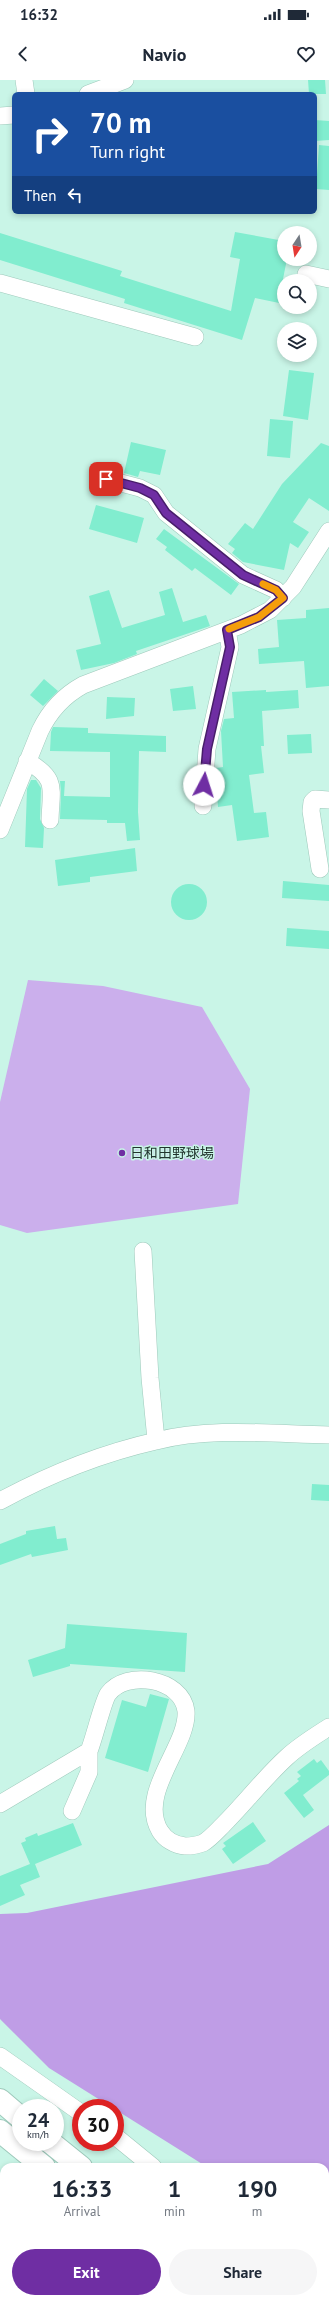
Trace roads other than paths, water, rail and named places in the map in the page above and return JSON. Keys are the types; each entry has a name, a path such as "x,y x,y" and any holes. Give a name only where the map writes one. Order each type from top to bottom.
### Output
{"highway":[{"path":"0,2100 12,2110"},
{"path":"0,2131 39,2163"},
{"path":"61,2151 76,2163"}],"street":[{"path":"24,80 26,92"},
{"path":"93,92 125,80"},
{"path":"0,116 12,115"},
{"path":"317,276 329,279"},
{"path":"0,283 195,337"},
{"path":"106,479 140,488 154,495 166,513 243,575 276,590 283,598"},
{"path":"0,830 27,761 46,719 58,704 73,691 138,663 259,617 283,598 302,574 329,531"},
{"path":"202,806 207,749 230,647 227,630"},
{"path":"27,761 43,770 51,782 50,820"},
{"path":"320,869 311,811 312,802 316,799 329,800"},
{"path":"143,1250 150,1378 156,1440"},
{"path":"0,1501 60,1473 156,1440 222,1433 329,1435"},
{"path":"72,1811 89,1772 89,1751 107,1694 114,1689 134,1680 164,1683 177,1692 186,1709 184,1727 165,1769 154,1808 154,1817 162,1834 168,1840 176,1844 190,1846 203,1843 209,1839 287,1757 329,1726"},
{"path":"0,1804 89,1751"},
{"path":"0,2056 72,2107"},
{"path":"124,2143 148,2163"}],"place":[{"name":"日和田野球場","path":"122,1153"}]}
